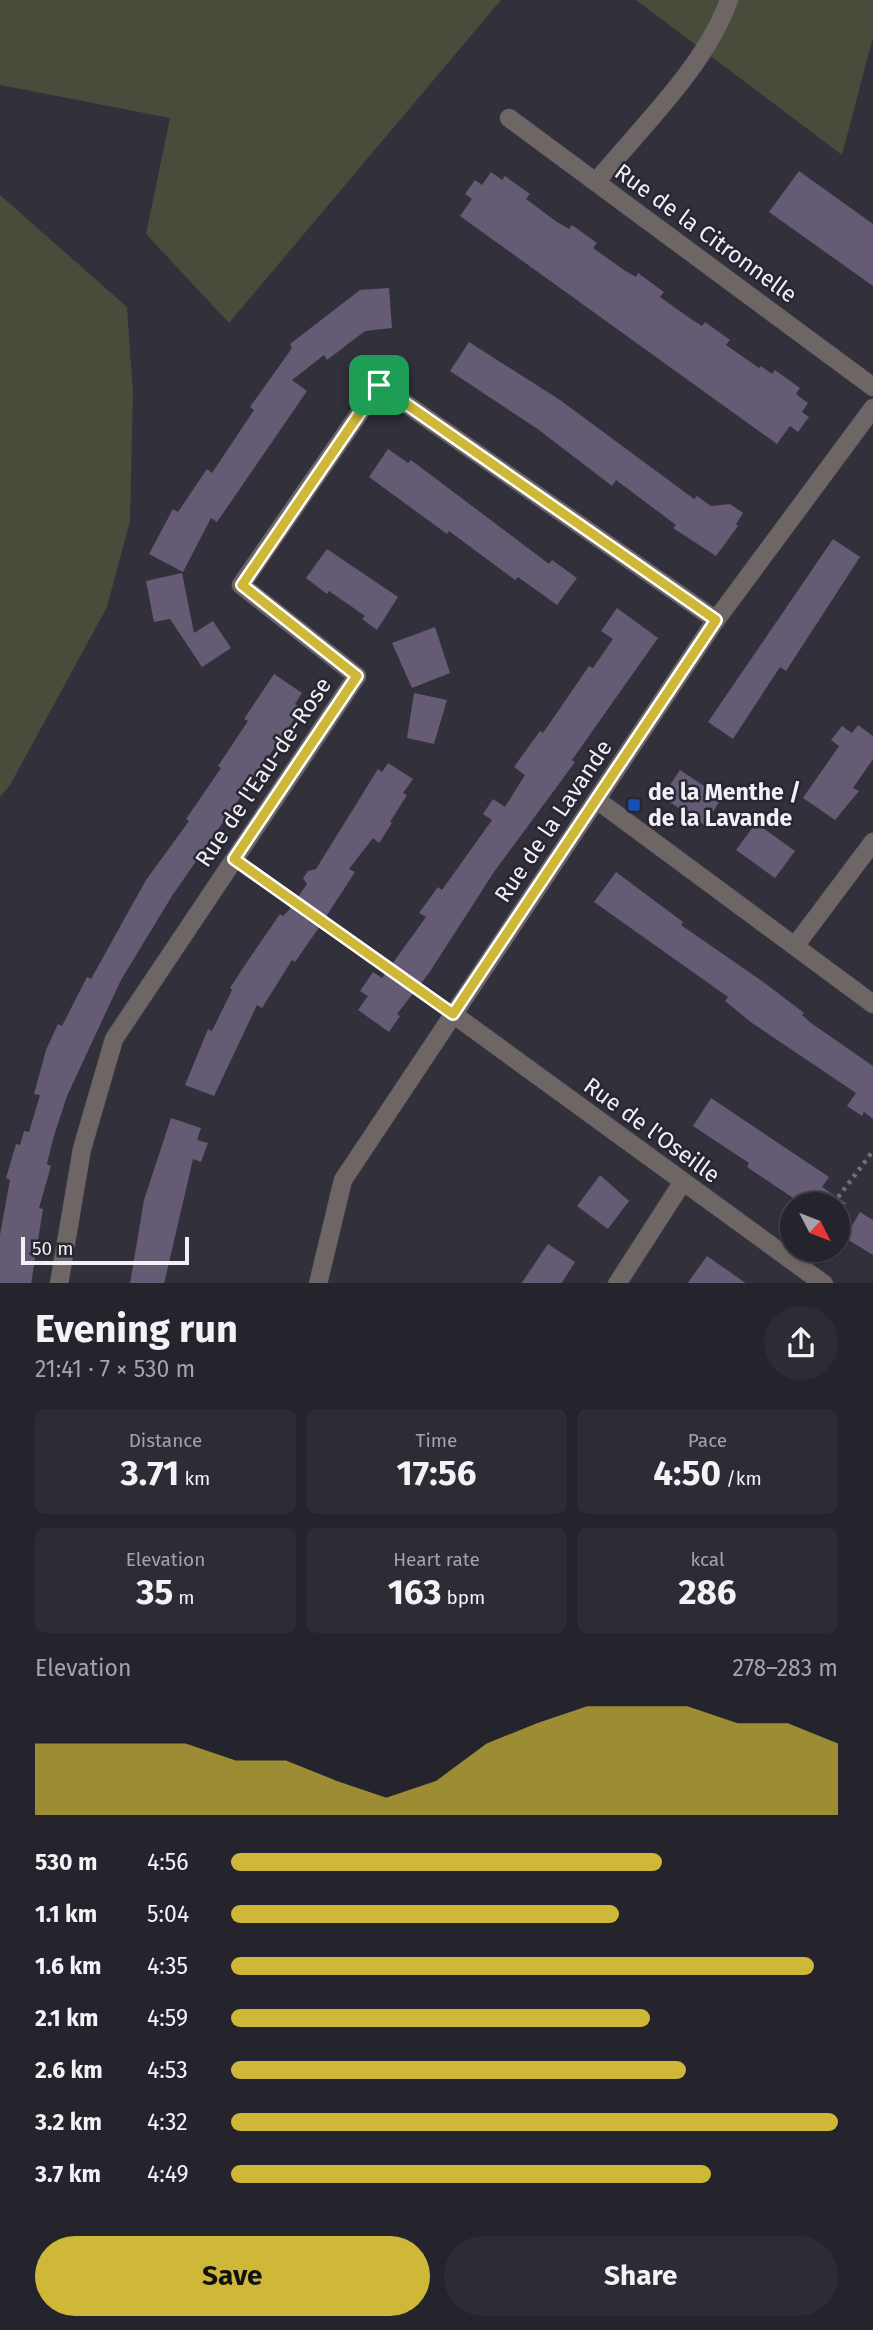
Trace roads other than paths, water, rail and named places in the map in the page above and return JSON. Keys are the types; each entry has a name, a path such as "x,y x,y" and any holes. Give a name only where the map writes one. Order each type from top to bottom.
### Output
{"street":[{"path":"596,183 695,62 719,28 729,0"},
{"name":"Rue de la Citronnelle","path":"509,118 873,387"},
{"name":"Rue de l'Eau-de-Rose","path":"59,1283 82,1149 114,1039 357,676 242,585 379,385 716,620"},
{"name":"Rue de la Lavande","path":"318,1283 343,1180 716,620 873,408"},
{"path":"597,800 873,1004"},
{"path":"795,946 873,842"},
{"name":"Rue de l'Oseille","path":"453,1014 824,1283"},
{"path":"617,1283 682,1182"}],"place":[{"name":"de la Menthe / de la Lavande","path":"634,805"}]}
